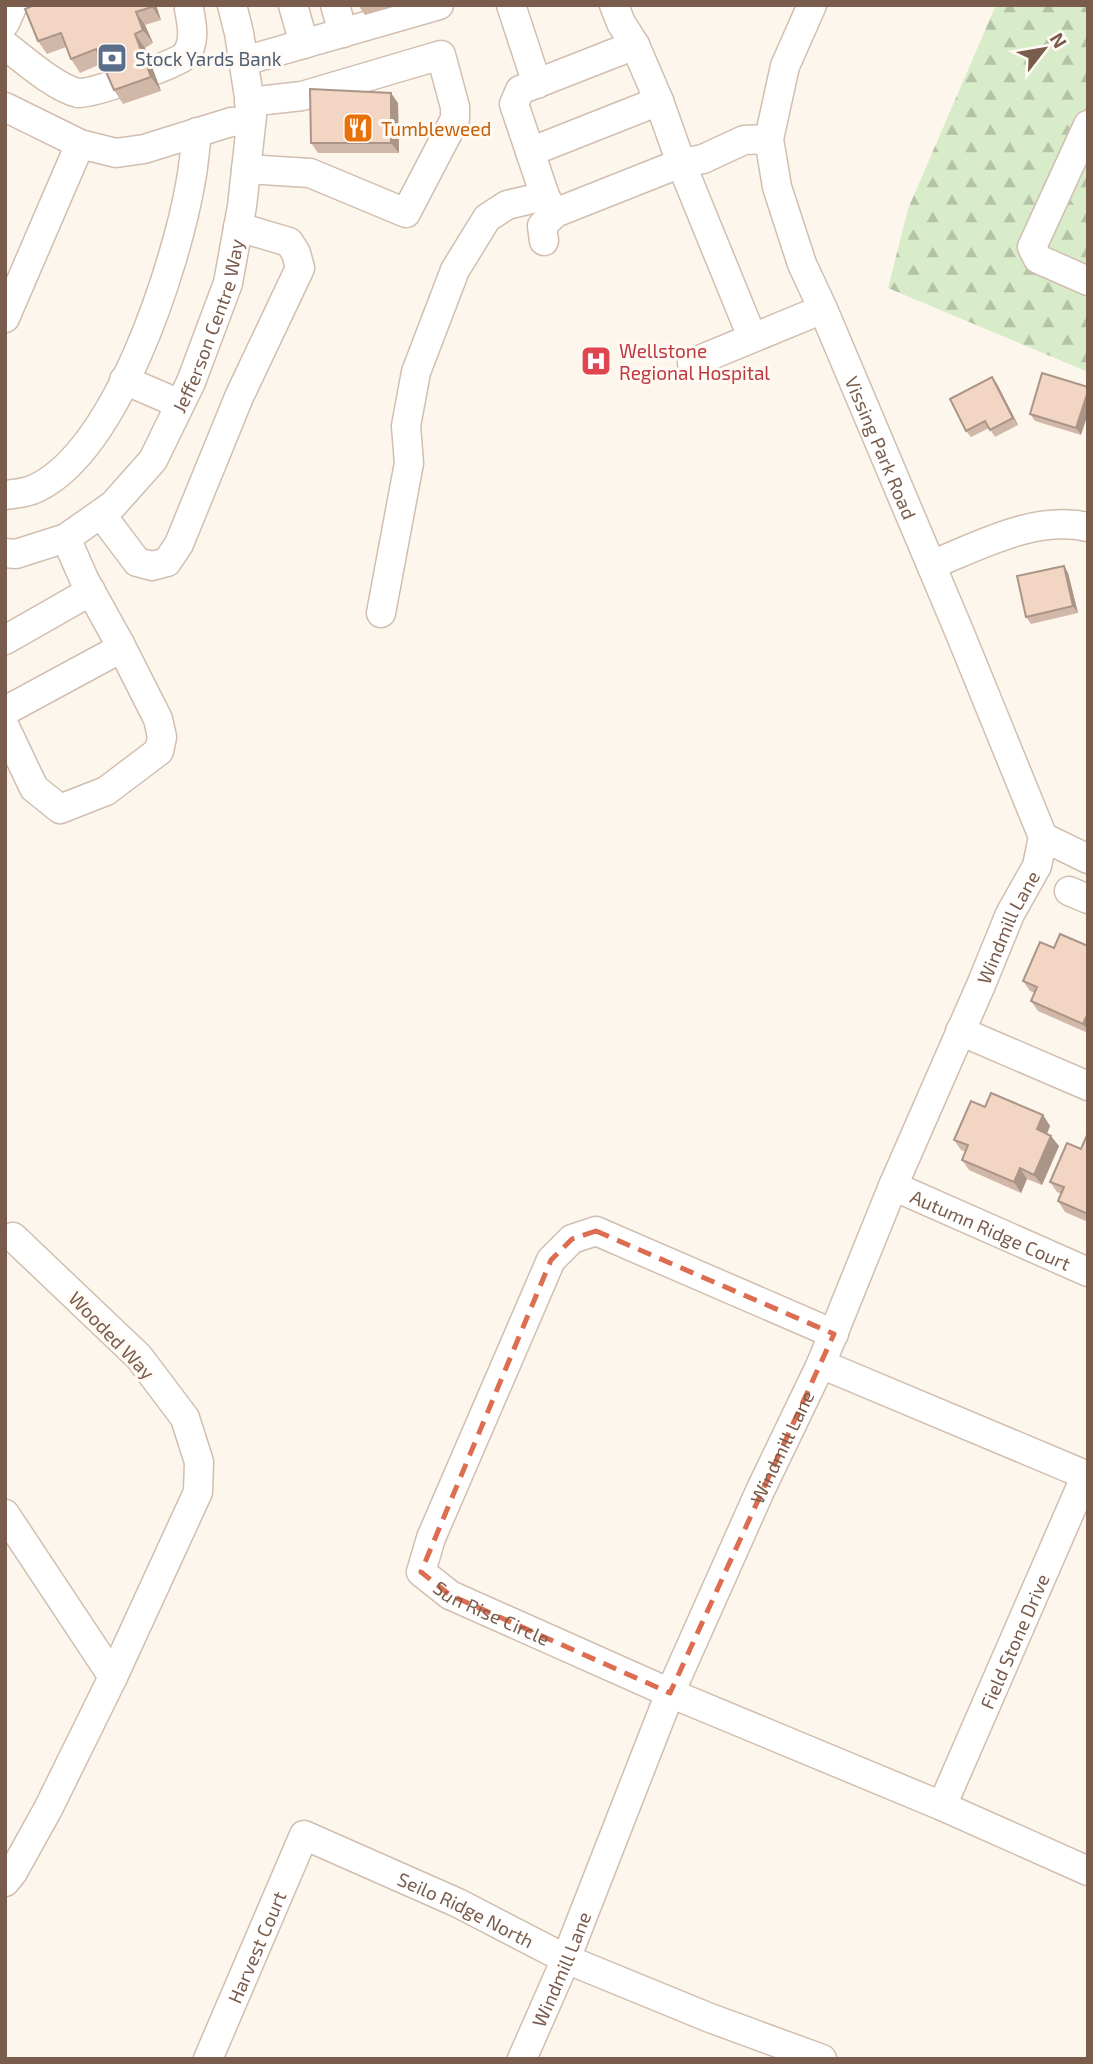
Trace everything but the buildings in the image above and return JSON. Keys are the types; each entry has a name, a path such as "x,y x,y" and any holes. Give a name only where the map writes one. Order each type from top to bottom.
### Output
{"street":[{"path":"5,23 13,5"},
{"name":"Jefferson Centre Way","path":"6,554 16,554 66,537 113,505 153,460 191,382 228,283 246,169 250,112 244,61 232,5"},
{"path":"293,5 304,44"},
{"path":"335,5 343,33"},
{"path":"244,61 439,5"},
{"path":"511,5 537,84"},
{"path":"614,5 659,101 681,163 752,337"},
{"name":"Vissing Park Road","path":"812,5 785,66 769,139 776,187 802,264 931,565 1043,837"},
{"path":"5,45 56,83 79,94 101,90 183,58 192,43 194,6"},
{"path":"544,241 542,226 550,205 514,104 520,90 635,45"},
{"path":"5,107 80,144 116,153 144,149 232,122 250,112 440,55 455,107 455,118 405,213 310,173 246,169"},
{"path":"530,152 659,101"},
{"path":"1088,125 1032,247 1038,259 1088,281"},
{"path":"5,495 31,490 58,474 82,452 112,405 160,302 192,179 197,132"},
{"path":"381,613 409,463 406,426 416,372 455,270 486,218 507,205 550,205 681,163 704,159 744,140 769,139"},
{"path":"5,318 80,144"},
{"path":"101,514 137,562 152,566 167,562 179,544 239,397 300,268 296,253 289,243 238,227"},
{"path":"692,363 823,309"},
{"path":"124,380 180,404"},
{"path":"931,565 1024,529 1052,526 1088,527"},
{"path":"5,726 34,788 60,809 106,791 159,751 162,737 158,719 66,537"},
{"path":"5,640 91,591"},
{"path":"5,711 114,652 120,644"},
{"path":"1043,837 1088,859"},
{"name":"Windmill Lane","path":"522,2059 566,1959 670,1693 760,1491 821,1364 892,1186 1010,914 1037,866 1043,837"},
{"path":"960,1031 1088,1086"},
{"name":"Autumn Ridge Court","path":"892,1186 1088,1272"},
{"name":"Sun Rise Circle","path":"834,1334 596,1231 572,1240 551,1260 431,1538 421,1572 450,1595 670,1693 942,1806 1088,1871"},
{"name":"Wooded Way","path":"5,1882 48,1809 113,1677 198,1492 199,1462 185,1418 139,1357 13,1237"},
{"path":"821,1364 1087,1475"},
{"name":"Field Stone Drive","path":"942,1806 1087,1475"},
{"path":"5,1514 113,1677"},
{"name":"Seilo Ridge North","path":"304,1835 458,1903 566,1959 710,2018 822,2059"},
{"name":"Harvest Court","path":"208,2059 304,1835"}],"highlighted area":[{"path":"596,1231 834,1334 670,1693 450,1595 421,1572 551,1260 572,1239"}],"green space":[{"path":"996,5 1088,5 1088,372 888,288 908,209"}],"place":[{"name":"Stock Yards Bank","path":"112,58"},
{"name":"Tumbleweed","path":"358,128"},
{"name":"Wellstone Regional Hospital","path":"596,361"}]}
